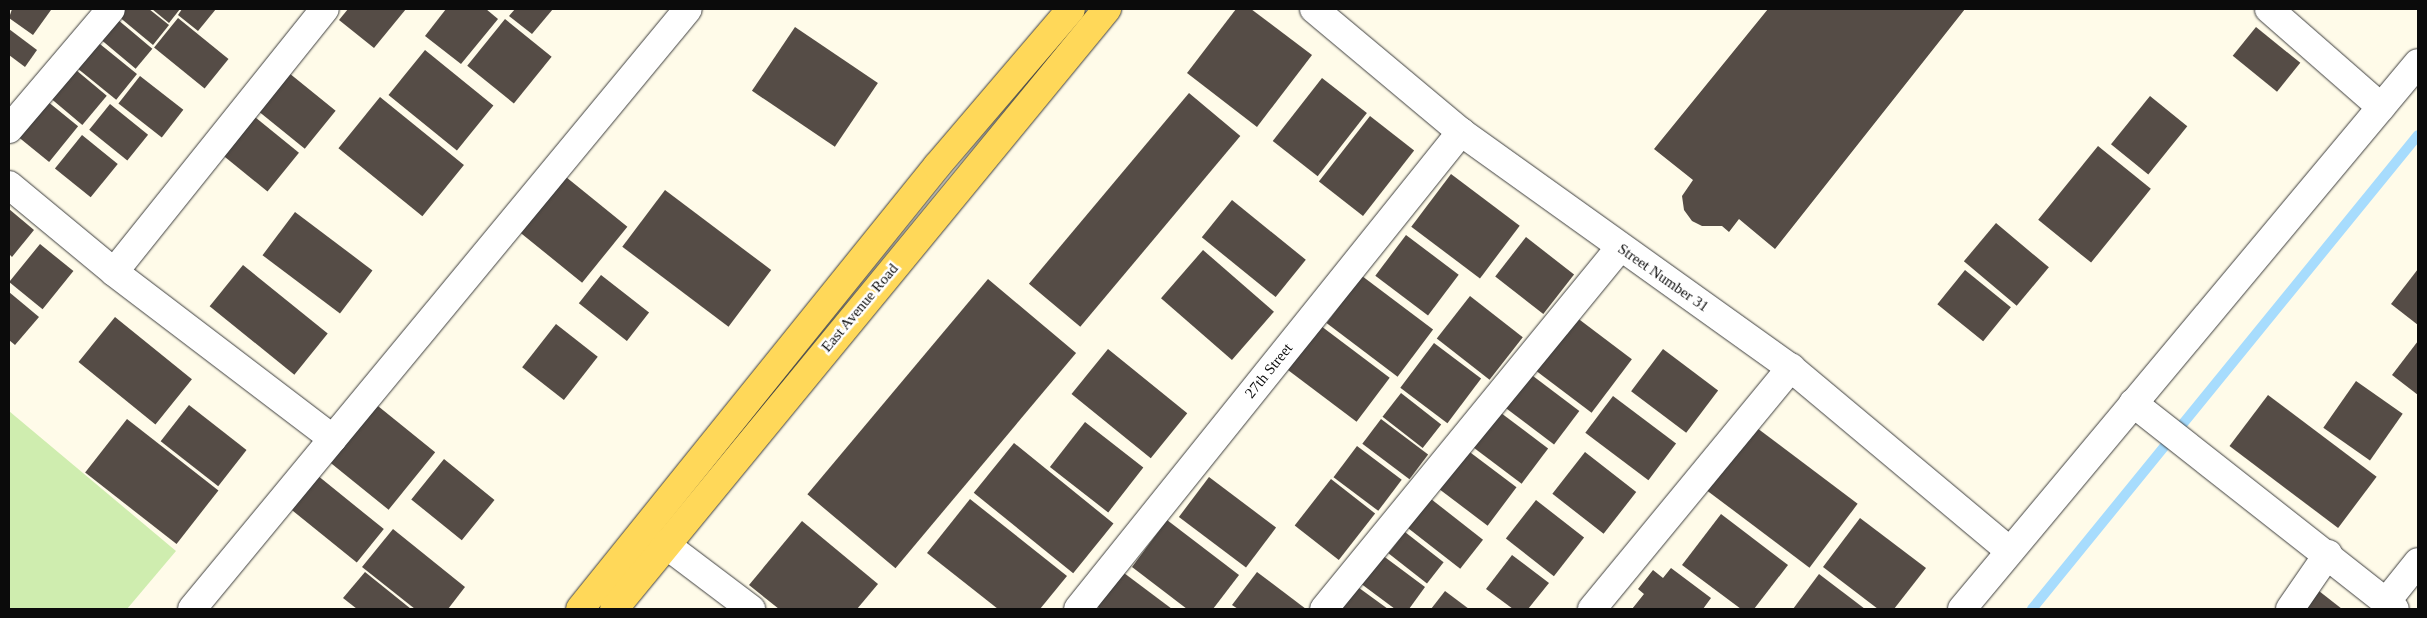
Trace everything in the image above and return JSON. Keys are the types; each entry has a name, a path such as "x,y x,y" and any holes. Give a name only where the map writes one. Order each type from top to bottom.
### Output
{"main road":[{"name":"East Avenue Road","path":"580,609 937,166 1071,9"},
{"name":"East Avenue Road","path":"614,609 665,544 1107,9"}],"street":[{"path":"9,130 110,9"},
{"path":"114,272 325,9"},
{"path":"192,609 688,9"},
{"name":"Street Number 31","path":"1314,9 1461,132 1620,248 1791,368 2009,550"},
{"path":"2269,9 2381,108"},
{"path":"1962,609 2009,550 2418,63"},
{"name":"27th Street","path":"1078,609 1461,132"},
{"path":"9,185 114,272 333,439"},
{"path":"1324,609 1620,248"},
{"path":"1592,609 1791,368"},
{"path":"2133,403 2391,605 2418,562"},
{"path":"665,544 751,609"},
{"path":"2290,609 2328,554"}],"green space":[{"path":"9,411 176,551 127,609 9,609"}],"building":[{"path":"12,9 51,10 33,35 9,18"},
{"path":"114,9 149,9 169,25 153,45 112,11"},
{"path":"152,9 180,9 169,23"},
{"path":"182,9 216,9 198,31 178,15"},
{"path":"348,9 406,9 374,48 339,20"},
{"path":"446,9 486,9 498,19 461,64 425,36"},
{"path":"515,9 553,9 532,34 509,16"},
{"path":"1236,9 1251,9 1312,55 1257,127 1187,73"},
{"path":"1768,9 1965,9 1775,249 1739,219 1729,232 1722,226 1702,226 1692,221 1684,210 1682,196 1693,180 1654,149"},
{"path":"111,14 152,49 136,69 94,34"},
{"path":"178,18 229,59 205,88 154,48"},
{"path":"505,19 552,57 514,103 467,66"},
{"path":"795,27 878,83 835,147 752,91"},
{"path":"2256,27 2300,63 2277,92 2233,56"},
{"path":"9,29 37,50 25,67 9,55"},
{"path":"95,40 137,74 116,100 74,66"},
{"path":"425,50 493,105 457,150 388,95"},
{"path":"70,65 107,96 82,125 46,94"},
{"path":"289,73 336,111 305,149 258,111"},
{"path":"140,76 183,110 162,137 118,104"},
{"path":"1322,78 1367,113 1318,176 1273,141"},
{"path":"1189,93 1240,136 1080,327 1029,284"},
{"path":"2150,96 2187,126 2148,174 2111,144"},
{"path":"380,97 464,165 422,216 338,148"},
{"path":"47,101 78,126 49,162 18,137"},
{"path":"110,104 148,135 127,160 89,130"},
{"path":"250,113 299,153 267,192 219,152"},
{"path":"1370,116 1414,150 1363,216 1319,181"},
{"path":"82,135 118,164 91,197 55,168"},
{"path":"2098,146 2151,189 2091,263 2038,220"},
{"path":"1451,174 1520,226 1480,278 1411,227"},
{"path":"566,177 627,227 582,283 521,233"},
{"path":"665,190 771,270 728,327 622,247"},
{"path":"1232,200 1306,260 1276,297 1202,237"},
{"path":"9,209 34,230 12,257 9,254"},
{"path":"295,212 372,270 340,314 263,255"},
{"path":"1996,223 2049,267 2017,306 1964,261"},
{"path":"1406,235 1459,275 1428,315 1375,276"},
{"path":"1526,237 1574,275 1543,314 1495,276"},
{"path":"40,244 73,271 43,309 9,282"},
{"path":"1203,250 1274,312 1232,360 1161,298"},
{"path":"243,265 328,334 294,375 210,306"},
{"path":"2418,269 2418,325 2391,304"},
{"path":"1965,270 2011,307 1983,341 1937,304"},
{"path":"601,275 649,313 627,341 579,303"},
{"path":"1362,276 1433,330 1398,377 1326,323"},
{"path":"988,279 1076,353 895,568 807,494"},
{"path":"9,292 39,317 15,345 9,340"},
{"path":"1470,296 1523,337 1490,380 1437,339"},
{"path":"115,317 192,379 155,424 78,362"},
{"path":"1576,317 1632,359 1592,413 1536,371"},
{"path":"556,324 598,357 564,400 522,367"},
{"path":"1321,326 1390,378 1357,422 1288,370"},
{"path":"2418,341 2418,395 2392,375"},
{"path":"1434,343 1481,379 1447,423 1400,388"},
{"path":"1108,349 1187,413 1151,458 1071,394"},
{"path":"1663,349 1718,391 1686,433 1631,391"},
{"path":"1529,373 1579,411 1554,444 1504,407"},
{"path":"2356,381 2403,414 2370,460 2323,428"},
{"path":"1401,393 1441,424 1423,448 1383,417"},
{"path":"2268,395 2377,477 2338,528 2229,446"},
{"path":"1613,396 1676,444 1648,480 1585,433"},
{"path":"373,402 435,452 389,510 326,460"},
{"path":"189,405 247,450 218,486 161,441"},
{"path":"1497,410 1548,449 1522,484 1471,445"},
{"path":"127,419 218,490 177,544 85,473"},
{"path":"1381,419 1428,455 1409,479 1362,444"},
{"path":"1085,422 1143,468 1108,512 1050,467"},
{"path":"1749,422 1858,504 1809,568 1701,486"},
{"path":"1014,443 1113,524 1073,573 974,493"},
{"path":"1357,446 1402,480 1378,511 1334,477"},
{"path":"1467,450 1517,487 1488,526 1438,488"},
{"path":"1585,452 1636,492 1604,534 1552,494"},
{"path":"444,459 495,500 462,540 411,499"},
{"path":"317,475 384,529 357,563 290,508"},
{"path":"1209,477 1276,528 1246,567 1179,517"},
{"path":"1331,479 1375,513 1339,560 1295,525"},
{"path":"970,499 1067,576 1040,609 998,609 927,553"},
{"path":"1431,499 1483,540 1460,569 1408,528"},
{"path":"1536,500 1584,538 1554,576 1506,539"},
{"path":"1721,514 1788,565 1754,609 1741,609 1682,565"},
{"path":"1860,518 1926,568 1894,609 1878,609 1823,567"},
{"path":"1167,520 1239,575 1213,609 1187,609 1132,567"},
{"path":"802,521 878,584 857,609 779,609 749,585"},
{"path":"393,529 465,587 448,609 415,609 362,567"},
{"path":"1405,532 1444,562 1427,583 1388,553"},
{"path":"1382,555 1425,587 1409,609 1395,609 1360,583"},
{"path":"1512,555 1549,583 1528,609 1513,609 1486,589"},
{"path":"1671,568 1711,598 1703,609 1632,609 1644,594 1638,589 1653,570 1663,578"},
{"path":"1120,570 1172,609 1100,609 1094,604"},
{"path":"365,572 411,609 357,609 343,598"},
{"path":"1257,572 1306,609 1238,609 1232,605"},
{"path":"1819,574 1865,609 1793,609"},
{"path":"1355,585 1388,609 1343,609 1339,606"},
{"path":"1445,591 1469,609 1431,609"},
{"path":"2319,591 2342,609 2304,609"}],"waterway":[{"path":"2032,609 2418,135"}]}
